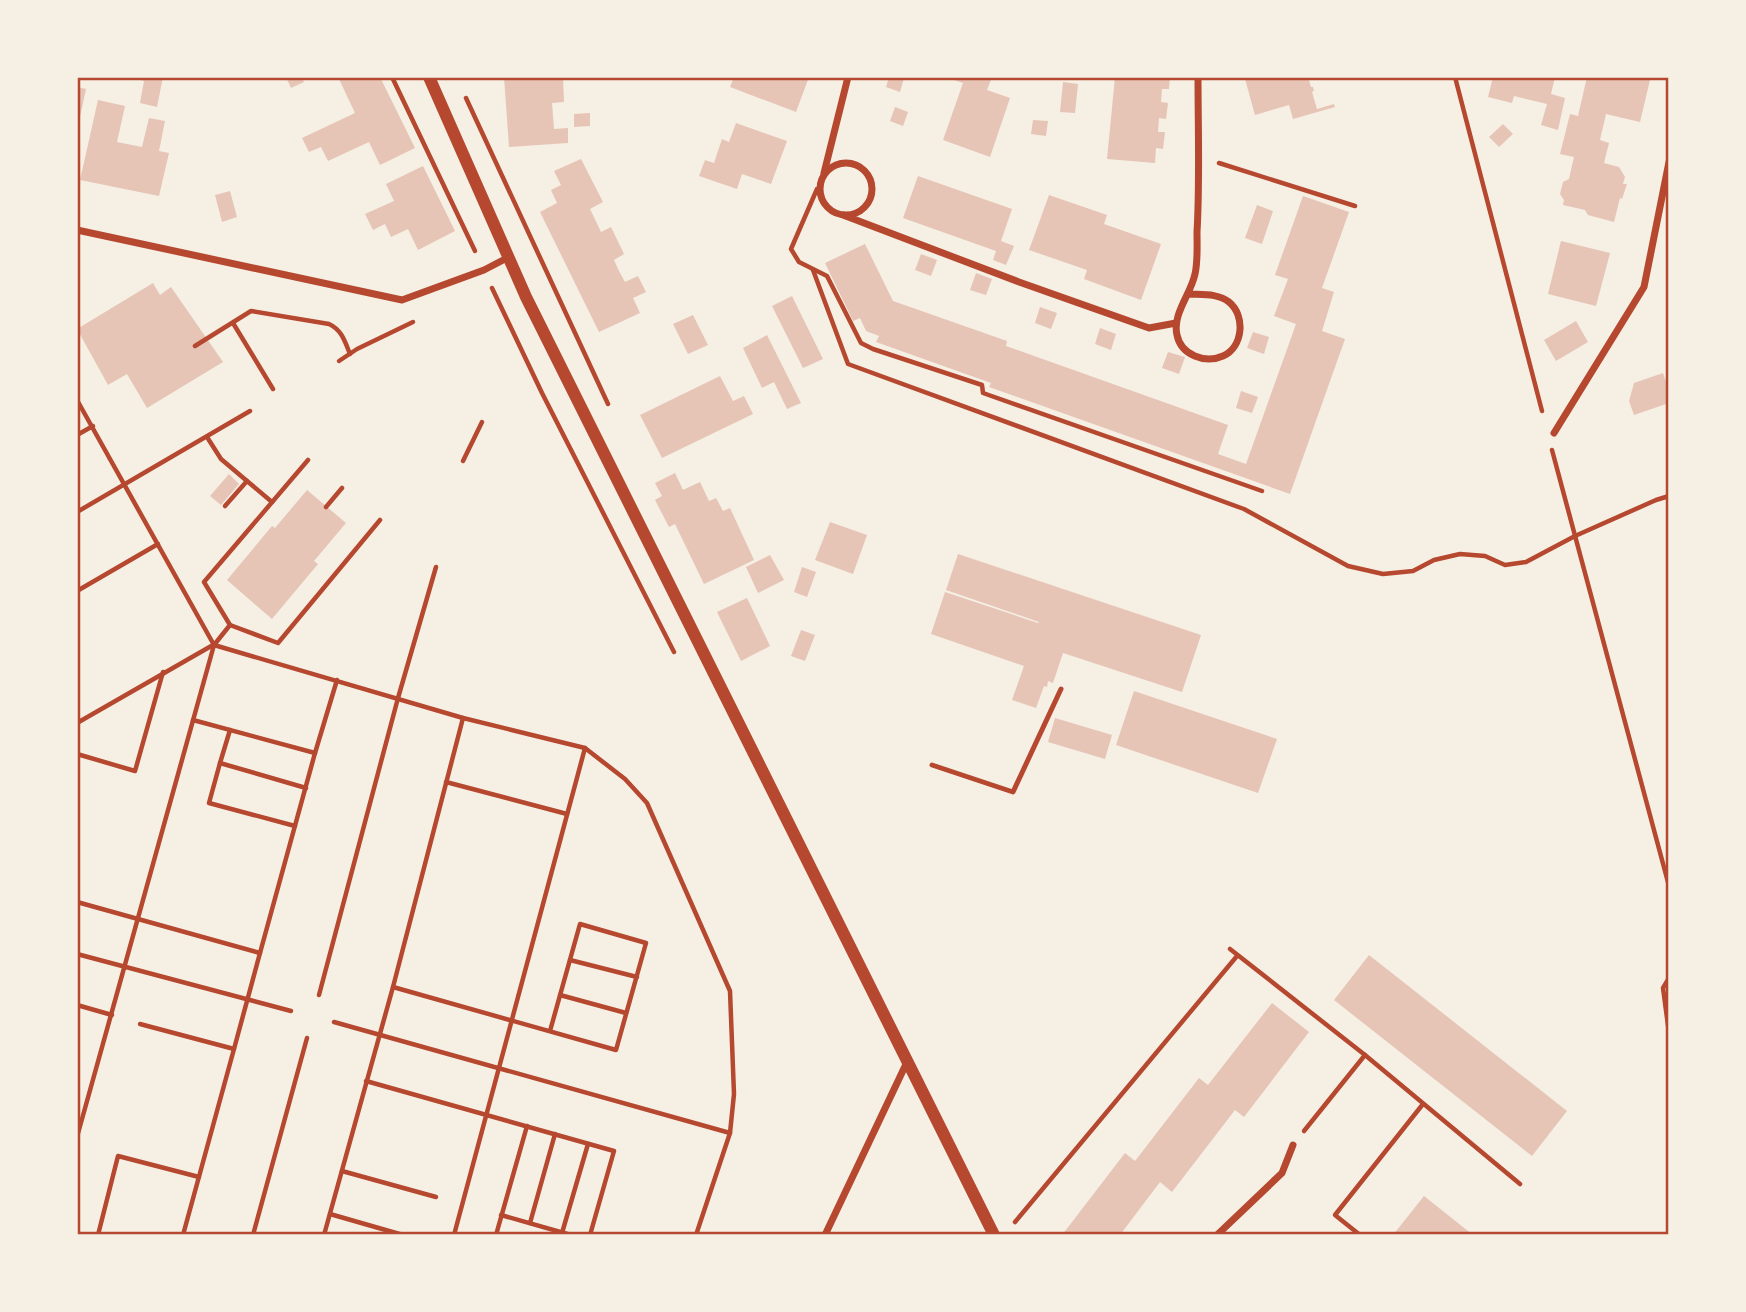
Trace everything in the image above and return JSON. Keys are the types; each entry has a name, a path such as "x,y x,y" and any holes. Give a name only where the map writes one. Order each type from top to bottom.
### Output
{"street":[{"path":"429,77 508,258 994,1235"},
{"path":"848,77 820,186 825,205 834,212 1149,328 1176,323"},
{"path":"1188,293 1221,298 1229,302 1238,314 1241,329 1238,340 1228,353 1211,360 1200,359 1182,346 1177,336 1176,323 1195,274 1198,77"},
{"path":"1552,437 1644,287 1669,162"},
{"path":"823,177 835,165 852,163 860,167 871,180 873,191 869,203 860,211 843,215"},
{"path":"77,230 402,300 484,270 508,258"},
{"path":"825,1235 906,1062"},
{"path":"1217,1235 1282,1173 1293,1145"}],"lane":[{"path":"932,765 1013,792 1061,689"}],"path":[{"path":"392,77 484,270"},
{"path":"1455,77 1542,413"},
{"path":"1198,156 1355,206"},
{"path":"823,177 791,249 799,262 827,276 861,342 873,349 982,385 984,393 1262,492"},
{"path":"813,270 848,364 1244,509 1348,566 1383,574 1413,571 1434,560 1460,554 1485,556 1505,565 1526,562 1575,536 1669,496"},
{"path":"195,346 251,311 337,327 350,354"},
{"path":"339,361 413,322"},
{"path":"233,323 273,389"},
{"path":"77,400 214,645"},
{"path":"77,512 250,411"},
{"path":"463,461 482,422"},
{"path":"77,435 93,426"},
{"path":"207,437 221,459 272,502"},
{"path":"1552,437 1575,536 1669,886"},
{"path":"308,460 204,582 230,625 278,643 380,520"},
{"path":"225,506 247,481"},
{"path":"326,507 342,488"},
{"path":"77,591 158,544"},
{"path":"319,995 398,698 436,567"},
{"path":"77,1137 214,645 230,625"},
{"path":"77,723 214,645 463,718 585,748 625,779 647,803 730,991 734,1094 730,1133 696,1235"},
{"path":"77,754 135,771 163,672"},
{"path":"183,1235 337,680"},
{"path":"324,1235 393,987 463,718"},
{"path":"193,719 316,753"},
{"path":"230,730 209,803 295,826"},
{"path":"454,1235 585,748"},
{"path":"220,763 306,788"},
{"path":"446,782 567,814"},
{"path":"77,902 260,953"},
{"path":"393,987 616,1050 646,943 580,924 550,1031"},
{"path":"1230,949 1365,1055 1520,1184"},
{"path":"77,954 291,1011"},
{"path":"1015,1222 1237,956"},
{"path":"570,960 637,977"},
{"path":"1669,978 1663,988 1669,1033"},
{"path":"560,995 626,1013"},
{"path":"77,1005 112,1015"},
{"path":"334,1022 730,1133"},
{"path":"140,1024 234,1049"},
{"path":"253,1235 307,1038"},
{"path":"1293,1145 1365,1055"},
{"path":"366,1081 614,1151 590,1235"},
{"path":"1360,1235 1335,1214 1423,1104"},
{"path":"496,1235 527,1126"},
{"path":"530,1223 555,1135"},
{"path":"562,1233 589,1144"},
{"path":"97,1235 118,1156 199,1177"},
{"path":"342,1171 436,1197"},
{"path":"330,1214 403,1235"},
{"path":"501,1215 571,1235"}],"building":[{"path":"131,77 163,77 157,107 140,103 144,81"},
{"path":"286,77 302,77 304,82 291,88"},
{"path":"338,77 380,77 415,148 380,165 369,142 328,161 321,147 309,152 302,138 355,113"},
{"path":"504,77 563,77 564,102 552,103 554,129 568,128 568,143 509,147"},
{"path":"734,77 809,77 796,112 730,87"},
{"path":"889,77 904,78 900,92 886,87"},
{"path":"945,77 992,77 987,90 1010,98 990,157 943,140 963,83"},
{"path":"1115,77 1170,77 1169,89 1162,89 1161,102 1168,103 1166,119 1159,118 1158,132 1165,132 1163,149 1156,148 1155,163 1107,159"},
{"path":"1308,77 1313,87 1317,109 1334,104 1335,107 1293,119 1289,105 1255,115 1245,79"},
{"path":"1493,77 1555,77 1551,94 1565,98 1558,130 1541,125 1547,104 1514,96 1512,103 1488,97"},
{"path":"1587,77 1636,77 1650,80 1640,122 1606,114 1600,140 1609,143 1604,163 1619,167 1625,177 1623,184 1627,184 1614,222 1588,215 1585,210 1563,205 1564,200 1560,194 1563,182 1569,179 1574,157 1560,154 1570,114 1578,116"},
{"path":"1063,82 1078,84 1075,113 1060,112"},
{"path":"77,87 86,89 78,126 77,126"},
{"path":"98,100 125,106 117,142 142,147 149,118 165,121 159,151 169,153 159,196 80,180"},
{"path":"895,107 908,112 903,126 890,121"},
{"path":"590,113 590,126 574,127 574,114"},
{"path":"1033,120 1048,121 1046,136 1031,134"},
{"path":"736,123 787,141 771,184 742,174 737,189 699,176 705,160 714,163 722,139 729,142"},
{"path":"1503,124 1513,134 1499,147 1489,137"},
{"path":"581,159 603,202 590,209 601,232 611,227 624,254 614,260 619,271 625,282 638,276 646,292 633,298 640,313 599,332 540,212 557,203 551,190 561,185 554,171"},
{"path":"423,166 455,231 418,250 408,229 391,237 385,224 373,230 365,214 394,201 386,184"},
{"path":"918,176 1012,209 1001,241 1014,246 1006,265 993,260 996,251 903,218"},
{"path":"230,191 237,217 222,222 215,195"},
{"path":"1049,195 1107,215 1104,224 1161,244 1141,300 1084,279 1087,270 1029,250"},
{"path":"1303,196 1349,212 1322,288 1334,292 1322,331 1345,339 1290,494 989,387 991,383 876,342 879,336 866,331 860,318 853,321 825,263 865,244 893,301 1007,341 1006,346 1228,425 1218,454 1246,464 1296,324 1274,316 1288,279 1275,275"},
{"path":"1257,205 1273,211 1262,244 1245,238"},
{"path":"1561,241 1610,253 1596,306 1548,294"},
{"path":"921,254 937,260 931,276 915,270"},
{"path":"976,273 992,279 986,295 970,290"},
{"path":"153,283 160,295 171,287 223,362 147,408 127,374 108,385 77,329"},
{"path":"792,296 823,359 803,368 772,306"},
{"path":"1040,307 1057,313 1051,329 1035,323"},
{"path":"693,315 708,345 688,354 673,324"},
{"path":"1576,321 1588,342 1556,361 1544,340"},
{"path":"1100,328 1116,334 1111,350 1095,344"},
{"path":"1253,332 1269,337 1264,354 1247,348"},
{"path":"767,335 801,403 787,409 774,382 762,388 743,348"},
{"path":"1168,352 1185,357 1179,374 1162,368"},
{"path":"1663,373 1669,391 1669,403 1634,415 1629,401 1634,383"},
{"path":"720,376 733,401 744,396 753,414 662,458 640,415"},
{"path":"1241,391 1258,397 1252,413 1236,408"},
{"path":"675,473 683,490 700,482 709,501 716,498 723,511 730,508 754,560 704,584 675,524 669,527 655,500 662,496 655,483"},
{"path":"229,474 239,484 221,505 210,496"},
{"path":"307,490 346,523 314,561 318,564 272,619 227,580 272,526 275,528"},
{"path":"830,522 867,535 853,574 815,560"},
{"path":"958,554 1201,635 1182,692 1063,653 1053,683 1048,681 1047,687 1044,686 1036,708 1012,700 1024,666 931,634 945,592 1039,622 946,590"},
{"path":"770,555 784,580 758,593 746,567"},
{"path":"802,567 816,572 807,597 794,592"},
{"path":"747,598 770,646 741,661 717,612"},
{"path":"801,630 815,635 805,661 791,656"},
{"path":"1134,691 1277,739 1258,793 1116,745"},
{"path":"1055,718 1112,735 1105,759 1048,742"},
{"path":"1369,955 1567,1111 1532,1156 1334,1000"},
{"path":"1272,1003 1309,1032 1244,1117 1235,1110 1172,1192 1160,1182 1120,1235 1062,1235 1125,1153 1135,1161 1199,1078 1208,1085"},
{"path":"1424,1196 1473,1235 1393,1235"}]}
